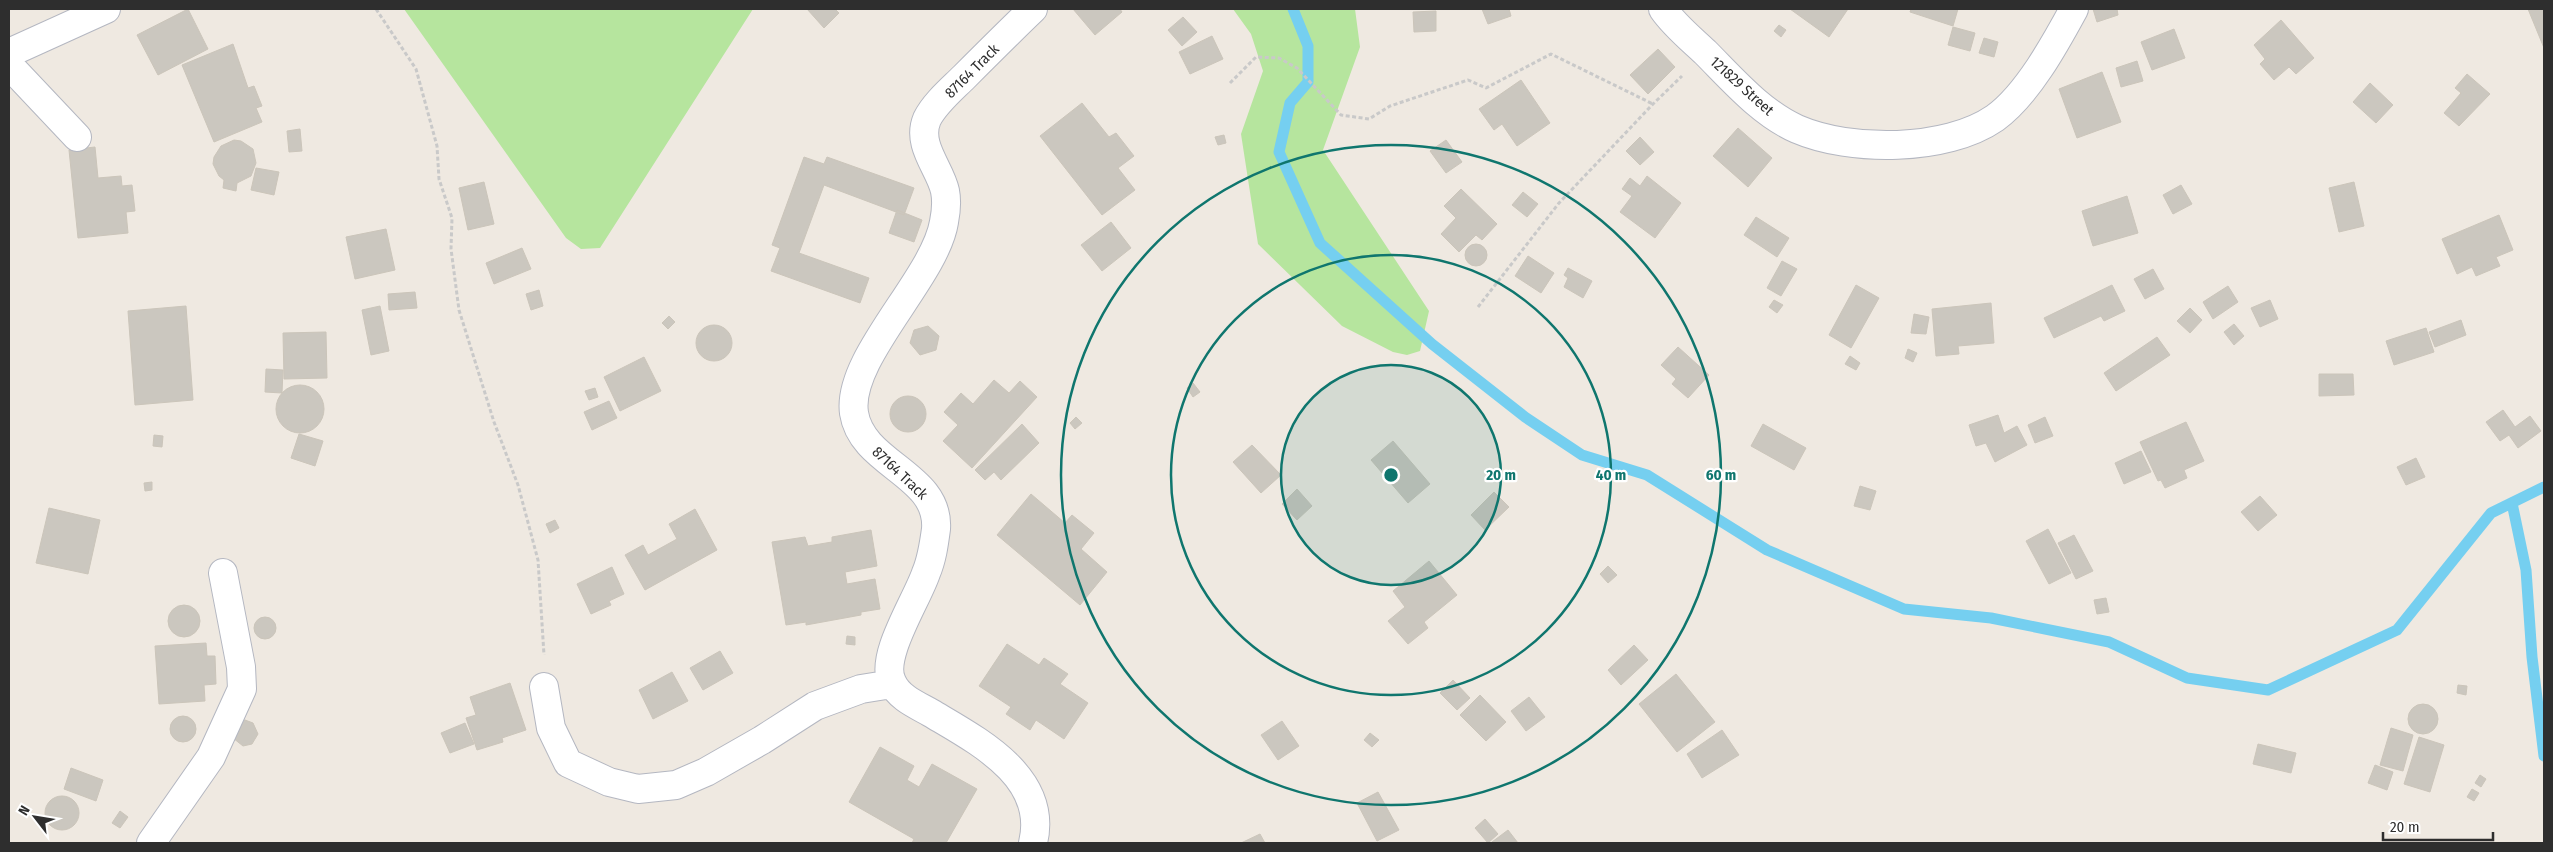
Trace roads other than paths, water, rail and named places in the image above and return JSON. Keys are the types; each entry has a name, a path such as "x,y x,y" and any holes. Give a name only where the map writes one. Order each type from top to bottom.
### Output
{"street":[{"path":"9,53 106,9"},
{"name":"87164 Track","path":"892,684 889,674 890,656 926,575 933,552 936,525 935,511 921,488 873,449 854,415 853,396 862,371 935,248 944,225 945,190 927,151 925,135 928,118 949,93 1033,9"},
{"name":"121829 Street","path":"1662,9 1706,54 1771,114 1798,129 1835,139 1889,146 1953,138 1995,118 2028,84 2074,9"},
{"path":"9,65 77,137"},
{"path":"151,843 211,757 242,689 241,667 223,573"},
{"path":"544,687 551,728 568,763 609,782 638,788 676,785 706,772 762,740 815,706 861,689 892,684 909,701 975,739 1016,772 1028,794 1035,835 1033,843"}],"waterway":[{"path":"1293,9 1308,46 1308,82 1290,103 1279,152 1320,243 1432,344 1525,417 1582,455 1647,475 1767,550 1904,609 1991,618 2109,642 2187,678 2268,690 2397,630 2491,513 2544,487"},
{"path":"2512,503 2526,570 2532,657 2544,756"}]}
